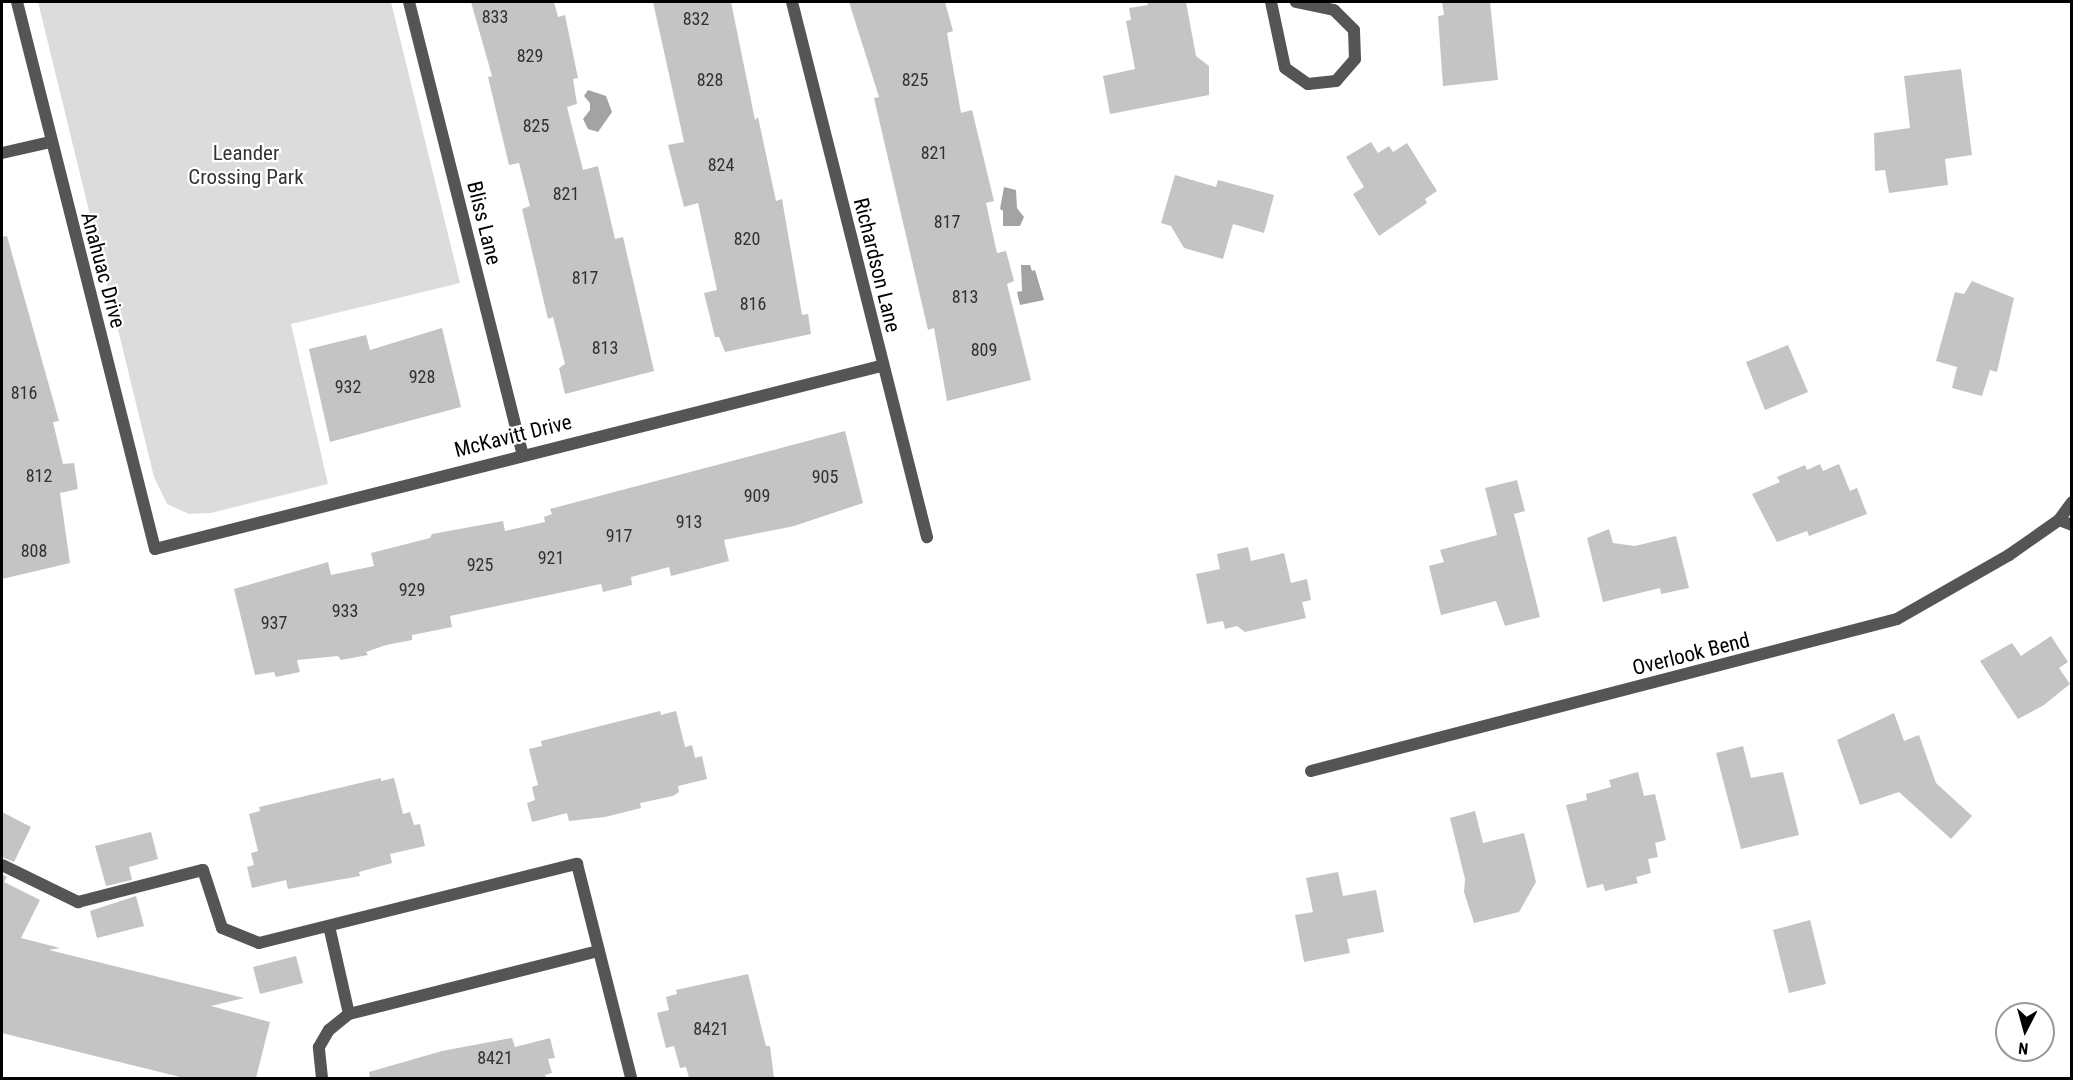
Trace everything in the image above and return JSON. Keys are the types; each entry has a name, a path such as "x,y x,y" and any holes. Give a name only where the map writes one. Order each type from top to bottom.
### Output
{"street":[{"name":"Anahuac Drive","path":"16,2 155,549"},
{"name":"Bliss Lane","path":"409,2 522,453"},
{"name":"Richardson Lane","path":"792,2 881,366 927,537"},
{"path":"1271,2 1285,68 1308,84 1336,81 1355,59 1354,30 1334,10 1296,2"},
{"path":"2,153 50,142"},
{"name":"McKavitt Drive","path":"155,549 522,453 881,366"},
{"name":"Overlook Bend","path":"1311,771 1897,619 2009,555 2058,520 2072,502"},
{"path":"2058,520 2072,525"},
{"path":"2,865 78,902 203,870 222,928 236,937 259,943 577,864 632,1078"},
{"path":"328,926 349,1014"},
{"path":"322,1078 320,1047 329,1030 349,1014 598,951"}],"green space":[{"name":"Leander Crossing Park","path":"38,2 391,2 460,283 291,324 328,484 211,513 189,514 167,504 154,477"}],"shaded area":[{"path":"588,90 606,96 612,112 598,132 588,129 583,119 590,110 590,103 584,96"},
{"path":"1004,187 1016,190 1017,208 1024,217 1020,226 1003,226 1003,211 1000,209"},
{"path":"1021,265 1030,265 1032,271 1035,270 1044,300 1020,305 1017,292 1022,291"}],"building":[{"path":"471,2 554,2 558,17 565,15 578,78 573,79 577,104 567,107 583,170 598,166 615,239 623,237 654,371 565,394 559,368 565,364 553,317 548,319 522,209 530,206 519,163 509,165 488,77 492,76"},
{"path":"653,2 731,2 755,120 758,117 776,201 782,199 802,315 808,314 811,334 725,352 719,337 715,337 704,293 717,290 698,203 684,207 668,145 684,142"},
{"path":"849,2 945,2 953,31 947,33 961,113 972,110 994,201 986,203 997,253 1006,251 1014,281 1007,284 1031,380 947,401 934,328 928,330 874,98 879,97"},
{"path":"1147,2 1186,2 1196,56 1209,66 1209,95 1110,114 1103,76 1135,69 1126,21 1131,20 1129,8 1148,5"},
{"path":"1442,2 1490,2 1498,80 1443,86 1438,16 1444,15"},
{"path":"1961,69 1972,155 1945,159 1948,185 1889,193 1885,170 1875,171 1874,133 1910,128 1904,76"},
{"path":"1371,142 1378,153 1389,146 1393,152 1407,143 1437,191 1425,199 1427,203 1379,236 1353,194 1364,187 1346,157"},
{"path":"1175,175 1216,187 1218,180 1274,195 1264,233 1233,224 1223,259 1184,248 1171,226 1161,223"},
{"path":"7,236 59,421 53,422 63,464 74,463 78,489 60,493 70,563 2,579 2,237"},
{"path":"1972,281 2014,298 1997,372 1990,370 1982,396 1952,388 1957,367 1936,361 1955,292 1964,294"},
{"path":"442,328 461,407 330,442 309,349 366,335 370,350"},
{"path":"1788,345 1808,392 1765,410 1746,362"},
{"path":"845,431 863,503 794,526 724,540 729,561 671,576 669,567 631,577 632,585 603,592 601,584 450,616 452,627 412,635 412,640 386,645 366,652 368,655 341,660 338,656 297,660 300,672 276,677 274,672 255,675 234,589 328,562 331,575 374,566 371,553 430,538 432,534 503,521 505,531 545,522 544,517 552,514 550,509"},
{"path":"1820,464 1823,471 1839,464 1850,491 1857,488 1867,514 1809,536 1807,531 1777,542 1752,494 1780,482 1777,477 1805,465 1807,470"},
{"path":"1517,480 1525,511 1514,514 1540,617 1505,626 1496,601 1441,615 1429,566 1444,562 1440,550 1497,535 1485,488"},
{"path":"1609,529 1613,543 1635,546 1676,536 1689,588 1661,594 1660,588 1603,602 1587,538"},
{"path":"1248,547 1251,561 1284,553 1291,583 1307,579 1311,600 1302,602 1306,618 1245,632 1237,626 1225,629 1223,621 1207,624 1196,574 1220,569 1217,554"},
{"path":"2051,636 2068,662 2059,668 2070,684 2044,705 2018,719 1980,661 2012,643 2021,656"},
{"path":"660,711 661,715 676,711 685,747 692,745 695,758 702,756 707,779 678,786 679,792 673,796 640,803 641,808 605,817 569,821 567,813 532,822 527,803 535,800 532,787 538,785 529,749 542,746 541,741"},
{"path":"1894,713 1904,741 1919,735 1936,783 1972,816 1951,839 1899,792 1860,805 1837,740"},
{"path":"1743,746 1751,778 1783,772 1799,835 1741,849 1716,753"},
{"path":"1638,772 1644,796 1655,794 1666,840 1655,843 1658,857 1648,859 1651,873 1636,877 1638,883 1605,891 1603,884 1587,888 1566,805 1587,800 1586,794 1611,787 1609,780"},
{"path":"381,778 381,781 394,778 403,814 410,812 414,825 420,824 425,846 390,854 392,863 359,872 360,876 288,889 286,880 252,888 247,867 254,865 251,853 258,851 249,814 260,811 259,807"},
{"path":"1475,811 1483,843 1524,833 1536,882 1519,912 1474,923 1464,892 1465,879 1450,818"},
{"path":"2,812 31,827 14,862 2,857"},
{"path":"151,832 158,859 129,867 132,880 106,886 95,846"},
{"path":"1338,872 1343,896 1376,890 1384,932 1347,939 1350,953 1304,962 1295,915 1313,912 1306,878"},
{"path":"2,874 7,877 4,882 40,900 21,938 60,948 49,950 244,998 211,1006 270,1022 256,1078 184,1078 2,1033"},
{"path":"136,896 144,926 97,938 90,911"},
{"path":"1810,920 1826,984 1789,993 1773,930"},
{"path":"296,956 303,983 260,994 253,967"},
{"path":"748,974 766,1046 770,1046 774,1078 689,1078 686,1067 680,1068 674,1046 666,1048 657,1013 669,1010 666,997 677,994 676,990"},
{"path":"512,1038 515,1047 550,1038 555,1058 548,1059 552,1073 545,1075 546,1078 370,1078 369,1072 442,1051"}]}
